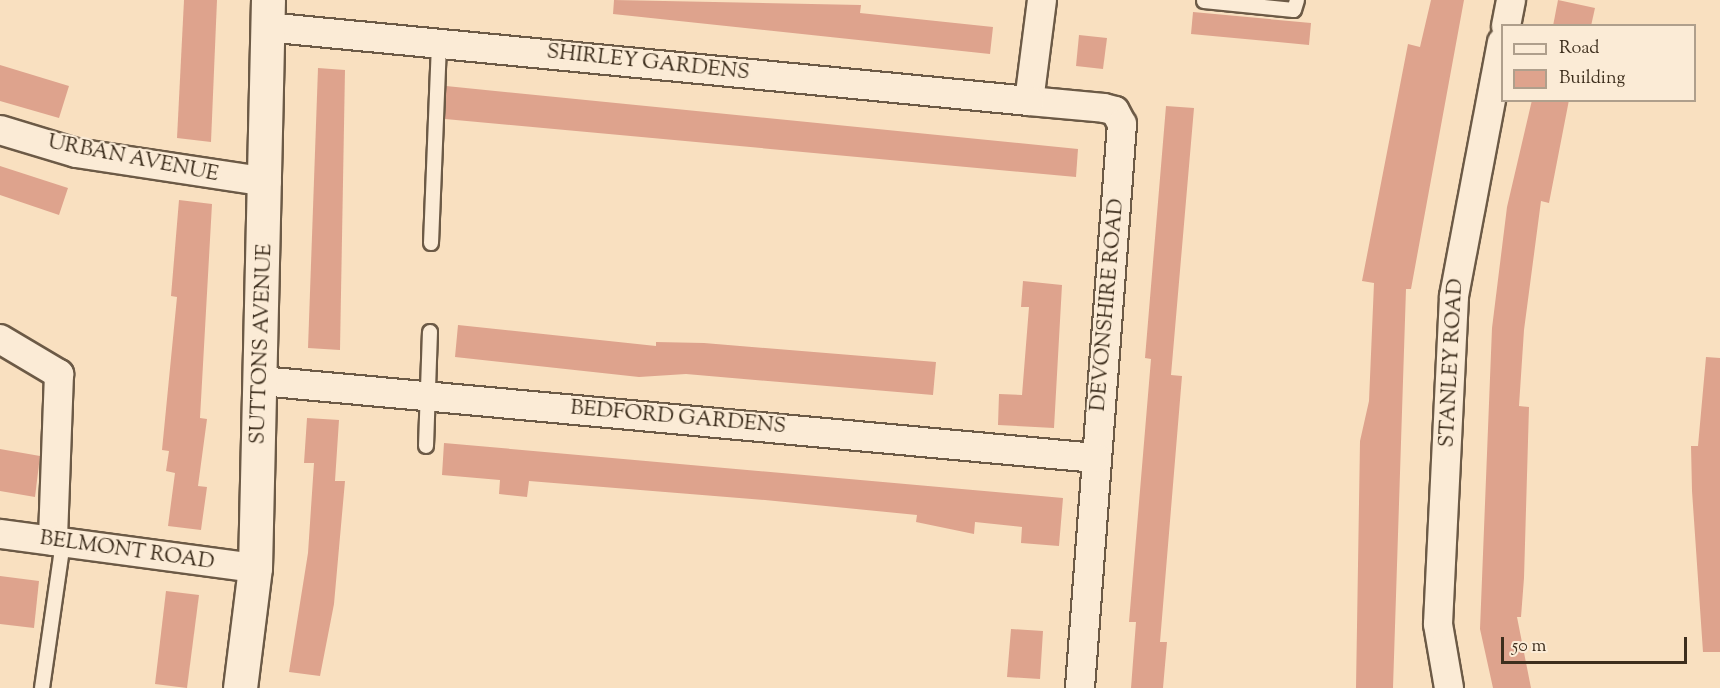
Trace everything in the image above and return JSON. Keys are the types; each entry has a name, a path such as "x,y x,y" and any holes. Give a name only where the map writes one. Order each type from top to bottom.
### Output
{"street":[{"path":"1029,100 1041,0"},
{"path":"1506,24 1511,0"},
{"name":"SHIRLEY GARDENS","path":"267,13 439,43 1029,100"},
{"name":"SUTTONS AVENUE","path":"240,688 255,568 267,182 267,13"},
{"name":"STANLEY ROAD","path":"1449,688 1438,624 1454,296 1501,52"},
{"name":"DEVONSHIRE ROAD","path":"1029,100 1104,108 1115,111 1122,124 1080,688"},
{"name":"URBAN AVENUE","path":"0,130 76,153 267,182"},
{"path":"0,339 60,374 58,542"},
{"name":"BEDFORD GARDENS","path":"261,381 1096,458"},
{"name":"BELMONT ROAD","path":"0,534 255,568"}],"lane":[{"path":"1204,1 1294,10 1297,0"},
{"path":"431,243 439,43"},
{"path":"426,446 430,332"},
{"path":"42,688 58,542"}],"building":[{"path":"184,0 217,0 211,142 177,138"},
{"path":"614,0 861,5 860,13 993,27 990,54 613,14"},
{"path":"1431,0 1464,0 1411,289 1406,289 1393,688 1356,688 1360,441 1369,401 1374,283 1362,281 1408,44 1420,47"},
{"path":"1558,0 1595,8 1591,24 1553,24"},
{"path":"1193,12 1311,23 1309,45 1191,34"},
{"path":"1079,35 1107,38 1103,69 1076,66"},
{"path":"0,65 69,86 59,118 0,101"},
{"path":"318,68 345,70 340,350 308,348"},
{"path":"446,86 1078,149 1076,177 445,119"},
{"path":"1532,102 1569,102 1549,203 1541,201 1524,330 1519,406 1529,407 1524,578 1521,617 1517,617 1531,688 1493,688 1480,629 1492,328 1507,207"},
{"path":"1166,106 1194,108 1171,375 1182,376 1160,642 1167,642 1163,688 1131,688 1136,622 1129,622 1151,359 1145,358"},
{"path":"0,166 68,188 59,215 0,195"},
{"path":"179,200 212,204 200,418 207,419 198,486 207,487 201,530 168,526 175,473 166,471 169,451 162,450 177,297 171,296"},
{"path":"1023,281 1062,285 1054,428 998,425 999,394 1022,395 1029,307 1021,307"},
{"path":"458,325 656,346 656,342 704,343 936,362 933,395 686,374 639,377 455,357"},
{"path":"1706,357 1720,358 1720,652 1703,652 1692,491 1691,446 1698,446"},
{"path":"307,418 339,420 335,481 345,481 334,604 320,676 289,672 308,553 314,463 304,463"},
{"path":"444,443 1063,498 1059,546 1021,543 1022,527 975,522 974,534 916,522 917,515 765,500 529,481 527,497 499,494 500,480 442,475"},
{"path":"0,449 40,456 35,497 0,491"},
{"path":"0,576 39,581 34,628 0,624"},
{"path":"166,591 199,595 187,688 155,684"},
{"path":"1011,629 1043,631 1040,679 1007,677"}]}
